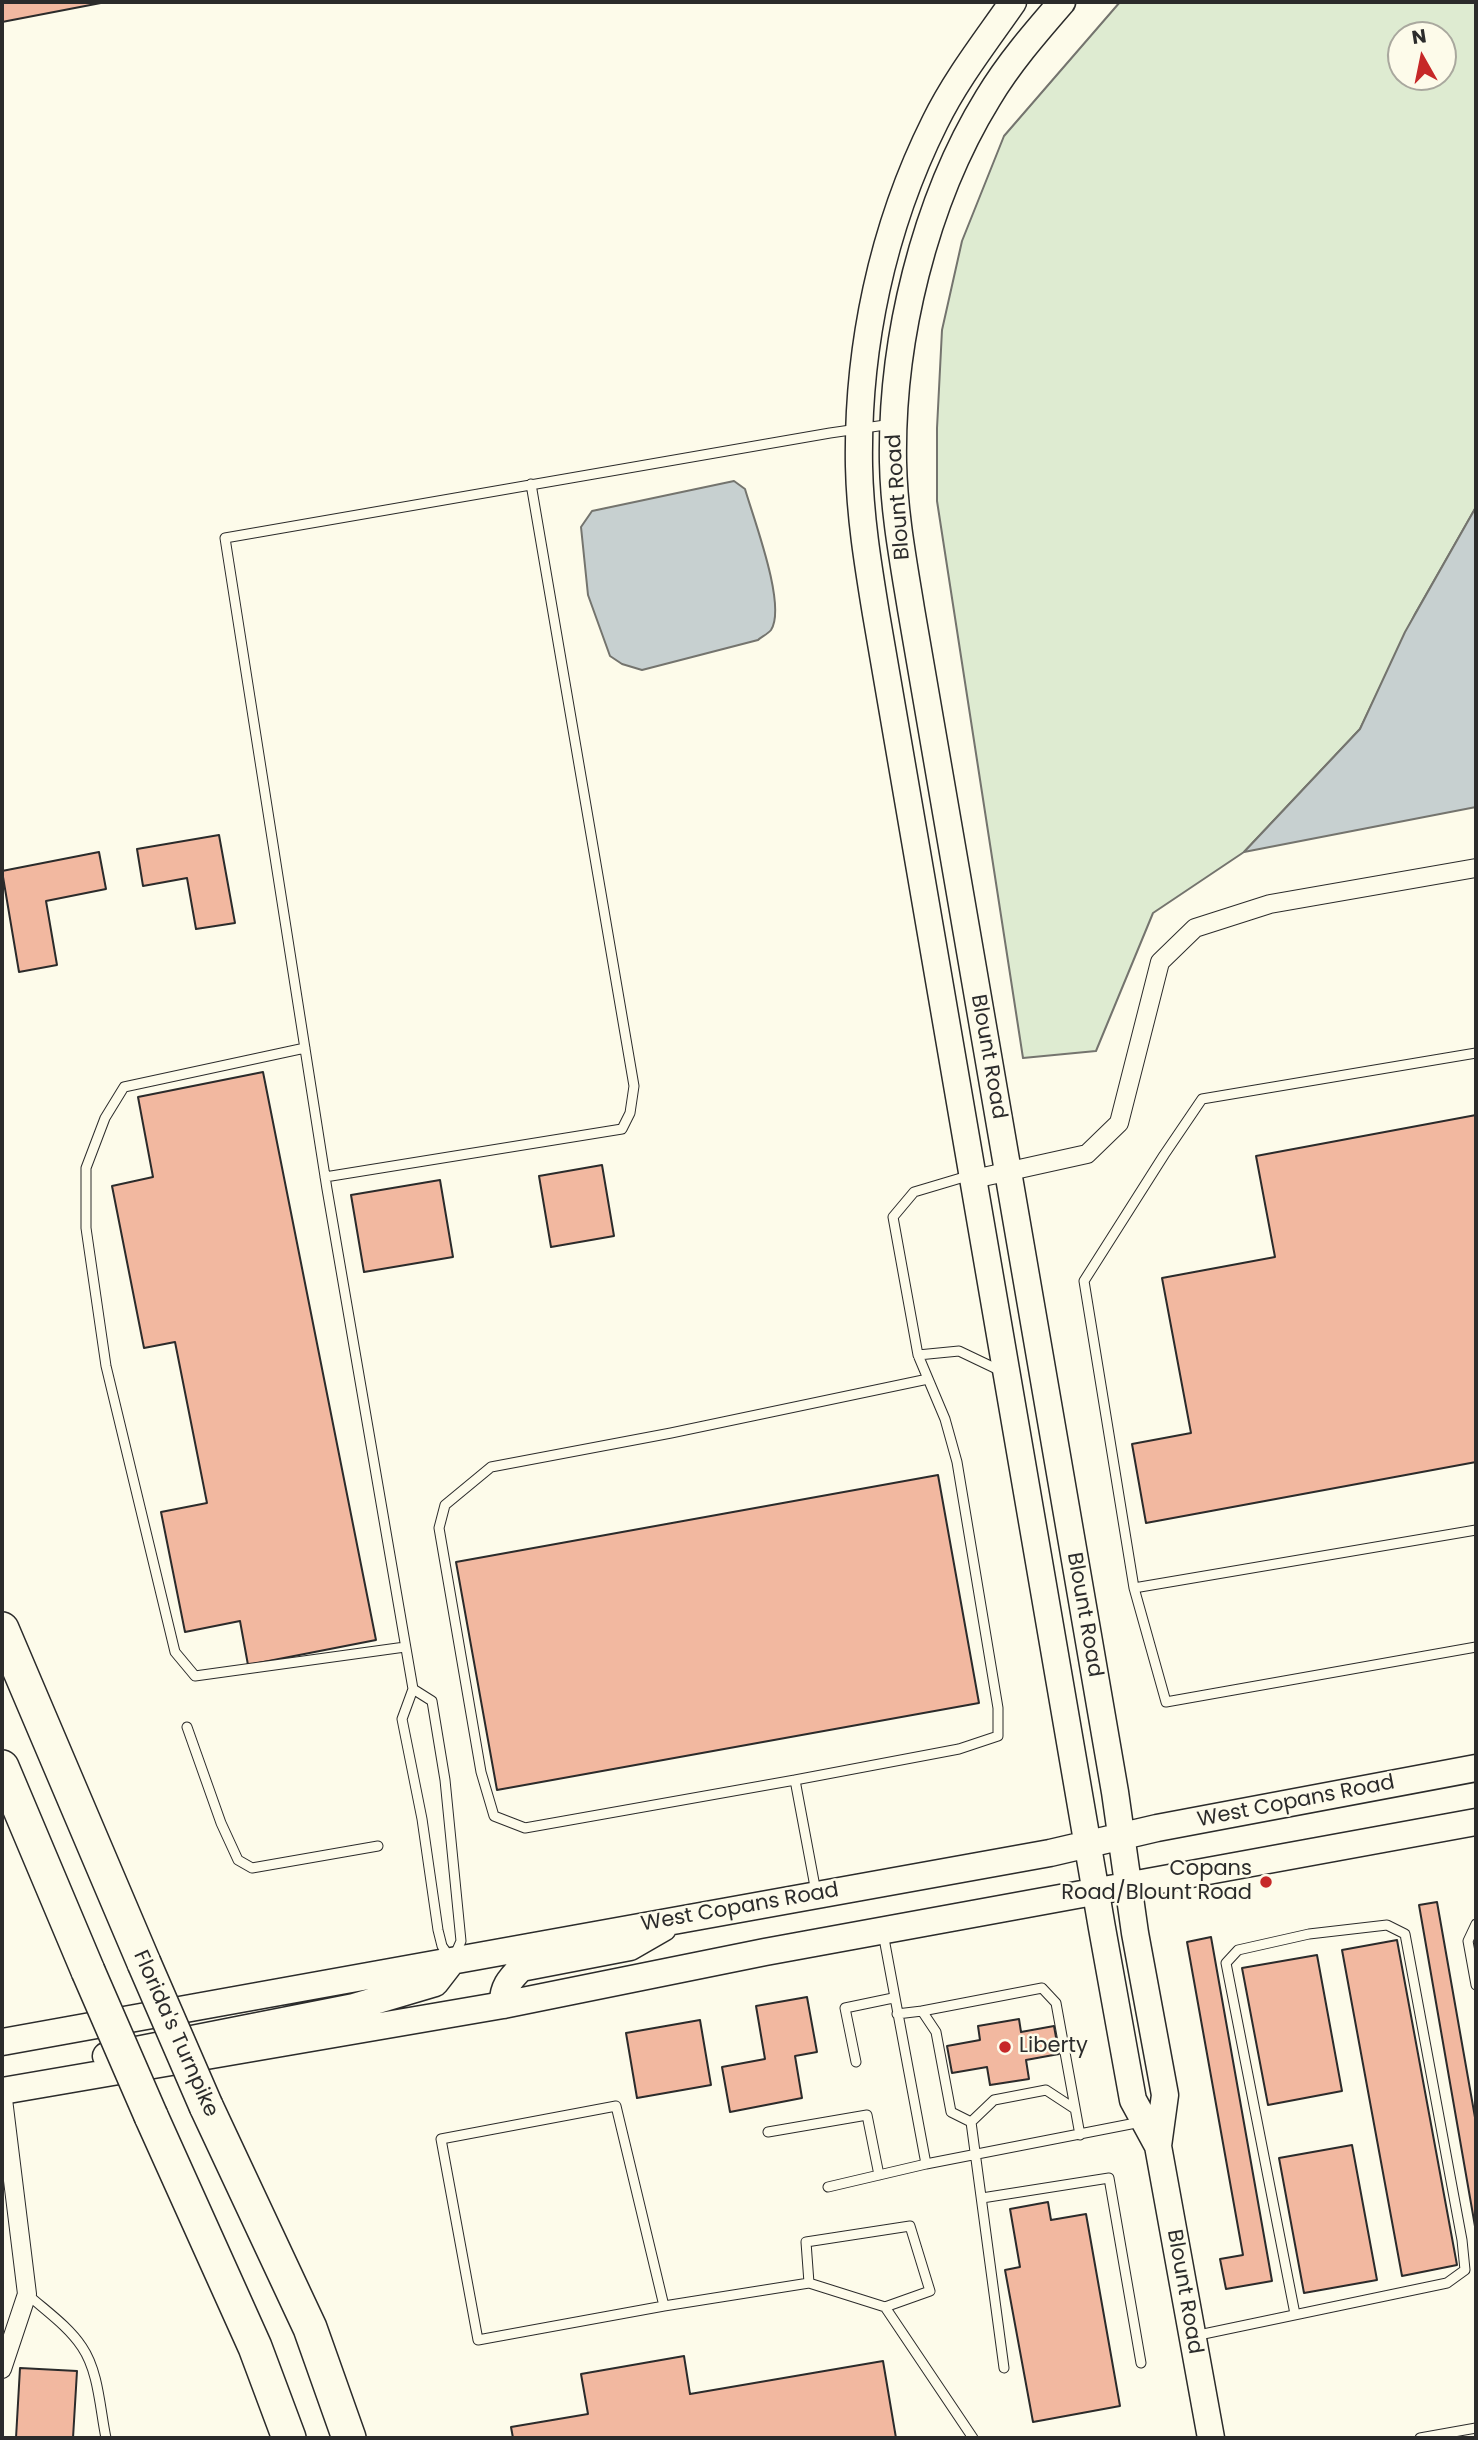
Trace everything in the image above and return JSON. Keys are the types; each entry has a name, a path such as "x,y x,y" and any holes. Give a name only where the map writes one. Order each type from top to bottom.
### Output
{"highway":[{"name":"Florida's Turnpike","path":"2,1629 206,2106 310,2328 349,2438"},
{"path":"2,1767 151,2116 255,2347 289,2438"}],"street":[{"name":"Blount Road","path":"1013,2 970,63 935,121 897,212 875,289 859,428 859,470 865,542 1133,2100 1158,2146"},
{"name":"Blount Road","path":"1062,2 1029,40 988,98 956,160 924,238 898,363 893,464 899,537 1165,2095 1158,2146 1211,2438"},
{"path":"973,1177 1087,1154 1119,1123 1160,962 1195,928 1270,904 1476,868"},
{"name":"West Copans Road","path":"2,2042 817,1895 1476,1768"},
{"path":"2,2091 503,2005 883,1931 1476,1822"},
{"path":"503,2005 503,1995 509,1981 521,1968 630,1947 679,1918"},
{"path":"2,2091 59,2065 354,2007 435,1983 452,1961"},
{"path":"2,2091 27,2294 2,2369"}],"lane":[{"path":"452,1961 442,1946 438,1930 422,1819 402,1719 413,1689 325,1177 225,537 893,424"},
{"path":"325,1177 622,1129 630,1113 634,1086 531,484"},
{"path":"305,1048 124,1087 105,1118 86,1168 86,1228 106,1366 175,1652 195,1676 405,1647"},
{"path":"1476,1053 1202,1099 1084,1281 1134,1588 1167,1702 1476,1647"},
{"path":"928,1379 671,1433 491,1466 445,1505 439,1528 481,1772 494,1816 524,1828 959,1749 998,1736 998,1708 957,1462 945,1419 918,1355 893,1217 914,1192 973,1177"},
{"path":"918,1355 958,1351 1007,1374"},
{"path":"1134,1588 1476,1530"},
{"path":"413,1689 432,1702 445,1780 461,1941 452,1961"},
{"path":"187,1727 221,1824 239,1860 252,1868 379,1846"},
{"path":"795,1780 817,1895"},
{"path":"1476,1924 1468,1941 1476,1985"},
{"path":"1192,2336 1447,2283 1465,2270 1462,2240 1405,1934 1387,1925 1309,1934 1238,1950 1226,1963 1295,2314"},
{"path":"883,1931 893,1998 926,2164"},
{"path":"897,2014 1042,1988 1056,2003 1080,2135"},
{"path":"856,2062 845,2008 893,1998"},
{"path":"922,2011 936,2032 951,2112 971,2122"},
{"path":"971,2122 994,2100 1046,2090 1075,2109"},
{"path":"664,2306 616,2106 441,2139 478,2340 809,2283 885,2307 930,2291 910,2226 806,2242 809,2283"},
{"path":"768,2132 867,2115 879,2175"},
{"path":"971,2122 1004,2368"},
{"path":"828,2187 926,2164 1145,2122"},
{"path":"982,2197 1109,2178 1141,2363"},
{"path":"27,2294 69,2330 84,2350 94,2378 106,2438"},
{"path":"885,2307 973,2438"},
{"path":"1420,2438 1476,2428"}],"green space":[{"path":"1120,2 1476,2 1476,507 1415,614 1360,729 1244,852 1153,913 1096,1051 1023,1058 937,501 937,428 942,330 962,241 1004,136"}],"shaded area":[{"path":"734,481 745,489 767,561 775,602 775,618 771,630 758,640 642,670 622,664 610,656 588,595 581,527 592,511"},
{"path":"1476,507 1476,807 1244,852 1360,729 1405,632"}],"building":[{"path":"2,2 106,2 2,22"},
{"path":"219,835 235,923 196,929 187,878 143,886 137,849"},
{"path":"99,852 106,889 46,901 57,965 19,972 2,871"},
{"path":"263,1072 376,1640 248,1665 240,1621 185,1632 161,1512 207,1503 175,1342 144,1348 112,1186 153,1177 138,1097"},
{"path":"1476,1115 1476,1462 1146,1523 1132,1444 1191,1433 1162,1278 1275,1257 1256,1156"},
{"path":"602,1165 614,1236 551,1247 539,1176"},
{"path":"440,1180 453,1257 364,1272 351,1195"},
{"path":"938,1475 979,1703 497,1790 456,1562"},
{"path":"1437,1902 1476,2123 1476,2232 1419,1905"},
{"path":"1211,1937 1272,2281 1226,2289 1220,2259 1243,2255 1187,1942"},
{"path":"1397,1940 1457,2265 1402,2276 1342,1950"},
{"path":"1317,1955 1342,2091 1268,2105 1242,1968"},
{"path":"807,1997 817,2052 795,2056 802,2098 730,2112 722,2067 765,2059 756,2006"},
{"path":"1019,2019 1021,2032 1054,2026 1059,2054 1026,2060 1029,2079 990,2085 987,2067 952,2073 947,2046 980,2040 978,2026"},
{"path":"700,2020 711,2085 637,2098 626,2033"},
{"path":"1352,2145 1377,2280 1304,2293 1279,2158"},
{"path":"1048,2202 1051,2220 1086,2214 1120,2406 1033,2422 1005,2270 1020,2267 1010,2209"},
{"path":"684,2356 690,2394 883,2361 896,2438 513,2438 511,2427 588,2414 581,2374"},
{"path":"20,2368 77,2371 73,2438 16,2438"}],"place":[{"name":"Copans Road/Blount Road","path":"1266,1882"},
{"name":"Liberty","path":"1005,2047"}]}
